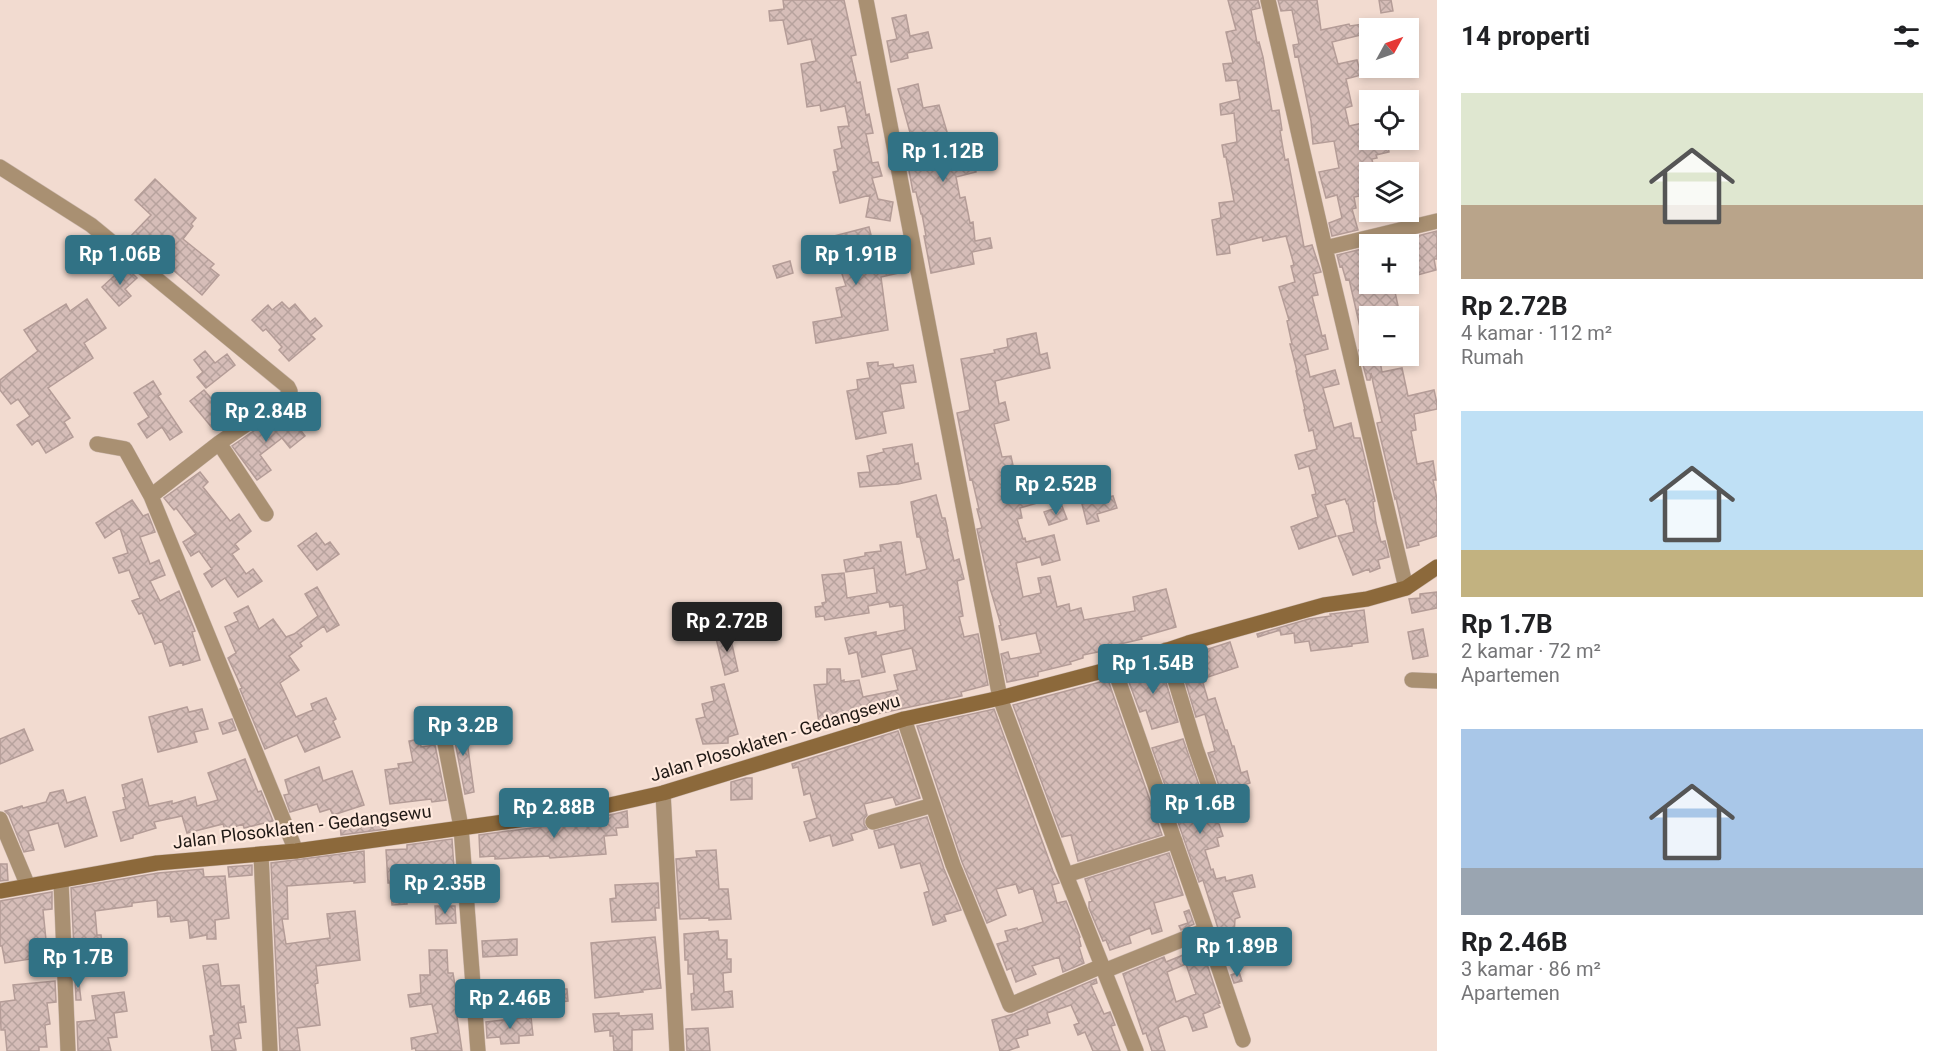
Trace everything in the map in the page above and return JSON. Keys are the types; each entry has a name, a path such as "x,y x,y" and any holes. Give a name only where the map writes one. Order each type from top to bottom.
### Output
{"main road":[{"name":"Jalan Plosoklaten - Gedangsewu","path":"0,891 157,863 296,851 583,811 663,793 904,719 1000,698 1114,668 1166,650 1324,605 1367,599 1406,588 1437,567"}],"street":[{"path":"866,0 1000,698 1066,875 1136,1051"},
{"path":"1268,0 1406,588"},
{"path":"0,167 91,225 288,387 289,394 219,443 151,496"},
{"path":"1325,248 1437,221"},
{"path":"219,443 266,514"},
{"path":"97,444 125,449 151,496 296,851"},
{"path":"1166,650 1196,749 1219,814"},
{"path":"1114,668 1243,1040"},
{"path":"1412,680 1437,681"},
{"path":"904,719 953,865 1010,1005 1206,930"},
{"path":"443,733 461,827 478,1051"},
{"path":"663,793 677,1051"},
{"path":"873,822 933,805"},
{"path":"0,819 28,886"},
{"path":"1066,875 1175,841"},
{"path":"261,854 270,1051"},
{"path":"61,881 68,1051"}],"building":[{"path":"783,0 844,0 856,55 851,56 873,133 866,134 872,163 878,162 882,176 872,178 878,199 893,202 890,221 866,217 870,195 840,203 833,172 838,171 834,150 842,148 838,127 849,126 845,106 821,111 820,105 807,107 801,64 816,61 811,39 788,44 783,20 770,21 769,11 784,9"},
{"path":"1228,0 1258,0 1260,8 1251,10 1257,43 1259,42 1263,57 1272,111 1279,110 1285,160 1288,159 1304,247 1312,245 1321,272 1313,274 1318,295 1312,296 1322,336 1325,335 1328,349 1305,355 1310,377 1335,370 1339,384 1323,388 1334,428 1351,423 1354,438 1360,438 1375,501 1373,502 1376,523 1381,542 1385,541 1389,557 1378,560 1380,568 1370,572 1369,569 1353,575 1338,536 1354,532 1345,499 1325,505 1336,536 1299,549 1291,527 1318,517 1312,495 1316,494 1309,466 1299,469 1295,455 1317,449 1313,430 1309,431 1304,410 1290,344 1292,344 1287,321 1289,320 1279,287 1295,282 1291,266 1294,265 1286,236 1263,241 1262,237 1229,245 1230,253 1217,255 1212,220 1221,218 1219,203 1234,201 1222,145 1237,142 1234,113 1221,115 1220,104 1240,99 1237,80 1226,81 1223,64 1233,63 1226,32 1236,30"},
{"path":"1278,0 1317,0 1321,30 1349,24 1350,26 1359,25 1359,35 1332,42 1338,64 1357,60 1359,68 1359,76 1346,79 1352,106 1345,108 1349,126 1359,124 1359,150 1389,150 1389,152 1376,155 1377,158 1372,159 1373,162 1359,162 1359,196 1354,197 1356,208 1352,209 1358,230 1332,236 1329,223 1342,218 1337,195 1326,198 1319,172 1339,168 1334,141 1313,144 1311,121 1298,56 1295,57 1293,45 1299,44 1292,10 1281,11"},
{"path":"1379,0 1391,0 1393,11 1381,13"},
{"path":"906,15 910,36 928,32 932,48 907,53 908,58 891,62 887,41 897,39 892,18"},
{"path":"918,84 923,108 939,105 950,142 979,137 980,143 993,142 995,164 975,166 976,172 956,177 960,198 965,197 970,223 973,222 975,241 990,238 992,248 972,252 974,264 931,273 922,214 916,192 913,192 906,155 913,153 909,137 911,136 898,89"},
{"path":"155,179 196,218 183,239 214,264 210,268 219,275 202,295 142,243 138,247 128,239 151,215 135,200"},
{"path":"869,227 873,243 878,241 884,261 895,258 899,273 881,277 888,330 816,343 813,322 842,317 836,288 846,286 839,265 812,272 808,260 835,253 830,237"},
{"path":"1437,231 1437,259 1434,259 1436,270 1419,275 1419,236"},
{"path":"1359,250 1359,294 1395,294 1398,306 1359,306 1359,323 1349,279 1346,280 1337,255"},
{"path":"790,261 793,273 777,278 773,266"},
{"path":"125,266 137,278 125,289 131,296 119,306 102,287"},
{"path":"87,299 106,328 84,343 93,358 48,388 70,418 64,422 73,437 46,453 38,440 32,445 17,425 30,416 18,399 11,404 0,390 0,380 38,351 24,330 66,304 70,311"},
{"path":"282,302 289,309 295,304 310,322 315,318 322,326 311,335 315,339 289,361 279,350 282,347 266,329 263,331 252,320 268,305 272,310"},
{"path":"1036,333 1040,355 1047,353 1050,368 995,381 999,404 1005,402 1009,420 994,424 1002,457 1011,456 1017,484 1049,476 1051,486 1040,488 1044,501 1020,508 1022,518 1017,519 1026,542 1054,535 1060,560 1042,565 1040,557 1016,563 1023,597 1041,593 1038,578 1050,576 1057,607 1069,604 1070,611 1081,608 1084,620 1135,611 1133,597 1166,589 1176,627 1141,637 1142,639 1103,648 1103,651 1083,655 1083,658 1070,662 1071,664 1038,672 1038,676 1007,682 1001,654 1008,652 1010,659 1041,653 1036,633 1002,640 999,626 1001,625 977,529 982,528 977,509 979,509 972,479 970,480 957,413 970,410 961,359 995,353 994,350 1008,347 1007,339"},
{"path":"205,351 215,363 227,354 235,365 206,388 197,377 203,372 194,360"},
{"path":"878,362 878,366 893,364 894,368 913,365 916,382 900,384 904,408 882,412 886,433 856,439 847,391 858,389 857,380 870,378 867,363"},
{"path":"1363,366 1381,366 1382,372 1402,368 1408,396 1434,390 1437,409 1414,414 1416,430 1411,431 1417,464 1433,461 1436,480 1433,480 1437,499 1437,536 1418,542 1419,545 1407,548 1377,423 1382,422 1371,373 1370,380 1367,380"},
{"path":"153,381 161,394 158,396 182,432 170,440 162,427 147,438 138,424 149,417 134,393"},
{"path":"204,390 227,417 213,429 190,401"},
{"path":"281,412 295,430 298,427 305,436 290,448 282,438 260,455 271,470 257,480 232,446"},
{"path":"912,444 915,464 918,463 921,479 898,484 860,487 858,473 870,472 867,456 884,452 883,449"},
{"path":"200,472 208,482 203,487 230,521 239,514 251,531 235,544 239,549 232,554 246,574 253,569 262,581 238,597 225,578 212,587 204,574 212,569 199,551 191,556 183,542 196,534 176,508 174,510 164,498"},
{"path":"936,495 942,518 945,518 954,561 959,559 964,579 957,581 963,616 959,617 964,637 978,634 988,685 961,692 962,696 819,724 814,685 827,684 827,669 840,669 841,681 859,680 863,697 898,690 894,675 917,670 912,648 881,655 885,672 862,677 857,652 849,654 845,638 876,632 876,636 905,630 903,605 890,607 889,602 868,606 869,613 825,620 824,616 816,617 815,607 823,606 822,603 826,602 822,575 844,573 847,598 877,593 874,568 846,572 844,560 865,556 865,553 881,551 880,545 897,542 901,542 906,575 927,569 920,537 917,537 911,502"},
{"path":"1113,496 1117,508 1097,514 1099,521 1087,524 1082,504"},
{"path":"132,500 143,516 148,514 155,532 140,537 150,564 159,560 165,575 150,581 160,601 179,591 195,631 192,632 200,660 170,666 162,641 155,644 142,613 139,614 132,601 140,598 129,570 119,573 113,558 128,553 120,528 105,538 96,523"},
{"path":"1062,506 1067,519 1049,525 1044,512"},
{"path":"316,533 325,545 330,542 339,554 317,570 298,546"},
{"path":"317,587 339,625 327,632 324,626 300,643 302,646 289,656 299,670 280,683 296,717 313,710 311,704 326,698 336,719 333,721 340,737 305,752 297,735 265,749 228,658 236,653 225,627 238,621 234,613 248,606 259,629 273,619 286,637 294,634 318,616 305,594"},
{"path":"1437,592 1437,608 1412,613 1409,599 1420,598 1420,594"},
{"path":"1364,610 1368,642 1352,644 1352,646 1311,651 1309,641 1295,643 1294,633 1281,635 1280,630 1258,637 1257,634 1309,619 1331,616 1330,614"},
{"path":"1423,629 1428,656 1413,659 1408,632"},
{"path":"729,631 738,671 725,675 715,634"},
{"path":"1230,642 1238,667 1205,678 1206,681 1203,683 1208,700 1215,698 1225,730 1234,746 1241,773 1247,771 1250,783 1230,789 1238,813 1229,816 1208,753 1215,751 1205,714 1196,717 1178,657"},
{"path":"1160,663 1178,722 1152,729 1146,710 1140,712 1126,674"},
{"path":"1108,680 1162,835 1078,861 1071,835 1062,837 1013,705"},
{"path":"724,684 738,734 728,737 728,743 703,744 696,719 705,717 702,704 714,701 711,687"},
{"path":"187,707 189,712 202,709 208,729 194,732 197,742 158,752 149,717"},
{"path":"994,709 1059,883 1052,885 1057,903 1066,901 1080,937 1081,946 1079,947 1084,963 1063,972 1059,957 1032,966 1036,974 1016,982 1011,968 1007,970 997,944 1008,941 1005,931 1017,928 1018,930 1043,922 1033,888 1019,893 1016,884 996,889 1006,915 987,923 962,862 917,726"},
{"path":"232,719 236,730 223,734 219,723"},
{"path":"456,724 457,728 465,726 474,792 465,794 453,731 448,725"},
{"path":"24,729 33,750 0,764 0,739"},
{"path":"898,731 920,798 896,805 893,797 864,804 867,815 864,824 867,829 851,834 853,840 833,846 830,835 810,841 804,822 817,818 810,793 804,795 798,767 793,768 792,764"},
{"path":"420,739 421,747 435,745 446,800 432,802 431,799 390,804 385,770 399,768 398,764 413,762 409,741"},
{"path":"1183,739 1210,817 1213,822 1219,824 1223,836 1217,838 1219,846 1205,850 1211,870 1213,869 1216,879 1225,877 1226,881 1252,875 1255,887 1232,892 1240,917 1235,919 1233,950 1225,951 1203,880 1199,882 1152,748"},
{"path":"245,759 273,821 244,828 243,824 225,830 223,824 187,833 182,816 154,822 156,828 121,841 113,812 126,809 122,785 142,779 149,806 172,801 172,804 195,797 197,806 218,800 208,773"},
{"path":"319,767 323,781 352,771 364,805 333,815 330,809 320,812 317,804 290,812 284,795 289,794 285,780"},
{"path":"752,778 752,799 731,800 731,782"},
{"path":"63,790 67,803 85,797 97,836 65,847 58,823 28,831 34,850 24,852 9,815 5,811 46,802 50,793"},
{"path":"627,811 628,827 616,828 617,835 604,836 606,854 550,858 549,856 495,859 495,856 480,857 479,835 584,821"},
{"path":"927,817 944,869 961,910 944,915 946,921 933,925 924,893 929,891 920,863 901,868 894,844 879,848 874,831"},
{"path":"385,819 386,829 341,835 340,823"},
{"path":"452,839 454,869 425,871 425,876 405,878 407,904 392,905 386,850 407,849 407,845"},
{"path":"716,850 719,889 728,889 731,919 680,919 676,859 697,857 696,851"},
{"path":"364,851 365,882 287,886 288,919 282,919 286,944 330,938 327,914 355,911 360,960 316,966 318,983 315,984 320,1025 297,1028 300,1051 280,1051 271,863"},
{"path":"1169,853 1183,895 1154,903 1162,931 1152,934 1150,928 1129,936 1131,943 1110,950 1106,940 1103,941 1089,908 1089,902 1092,901 1085,879"},
{"path":"0,864 7,864 8,880 0,881"},
{"path":"252,865 252,875 229,877 228,867"},
{"path":"203,869 204,877 225,876 229,918 215,920 216,939 207,939 207,935 190,938 188,920 171,922 170,916 158,917 157,900 95,911 97,935 101,935 103,952 115,950 116,962 93,964 92,953 79,954 78,948 74,949 71,888 158,873"},
{"path":"658,883 659,908 655,908 656,920 612,922 610,899 616,898 615,885"},
{"path":"52,892 52,909 43,910 46,940 54,939 54,951 49,951 50,956 5,963 2,946 0,946 0,901"},
{"path":"435,906 455,906 456,923 436,924"},
{"path":"1189,910 1194,924 1181,930 1179,926 1188,923 1184,912"},
{"path":"718,931 719,940 727,940 727,959 731,959 731,972 723,973 724,992 732,991 733,1007 692,1010 693,974 688,974 684,934"},
{"path":"655,937 661,988 595,998 591,943"},
{"path":"517,939 517,955 483,957 482,941"},
{"path":"1200,943 1220,1007 1203,1014 1207,1027 1193,1031 1188,1017 1185,1016 1160,1026 1158,1028 1165,1051 1152,1051 1146,1033 1143,1034 1123,974 1164,957 1166,962 1188,953 1186,948","holes":["1186,964 1196,994 1176,1002 1167,972"]},
{"path":"429,950 447,950 448,973 453,973 460,1017 457,1017 462,1051 416,1051 415,1048 412,1049 411,1038 438,1033 432,1004 410,1007 408,995 421,993 420,975 430,975"},
{"path":"218,964 221,986 239,985 241,1007 244,1006 246,1022 238,1023 241,1038 234,1039 236,1050 212,1051 210,1036 214,1035 203,966"},
{"path":"1239,972 1242,981 1234,983 1231,975"},
{"path":"78,975 81,1000 76,1000 75,976"},
{"path":"1096,979 1097,983 1091,985 1104,1014 1110,1012 1115,1025 1111,1026 1120,1051 1093,1051 1085,1032 1078,1035 1074,1025 1079,1023 1071,1005 1047,1013 1050,1023 1027,1030 1028,1035 1016,1039 1019,1047 1000,1051 992,1020 1014,1014"},
{"path":"55,981 56,1002 47,1003 50,1024 45,1025 47,1047 39,1047 39,1051 7,1051 5,1030 1,1030 0,1002 15,1000 13,985"},
{"path":"552,989 567,989 568,1001 553,1003"},
{"path":"124,992 127,1011 114,1013 117,1037 108,1038 111,1051 78,1051 77,1022 96,1020 92,996"},
{"path":"619,1013 619,1016 652,1014 653,1029 632,1030 632,1051 614,1051 613,1036 610,1036 610,1030 595,1032 593,1014"},
{"path":"531,1017 533,1035 519,1036 519,1043 501,1044 500,1037 487,1038 486,1022"},
{"path":"708,1028 710,1051 687,1051 686,1029"}]}
